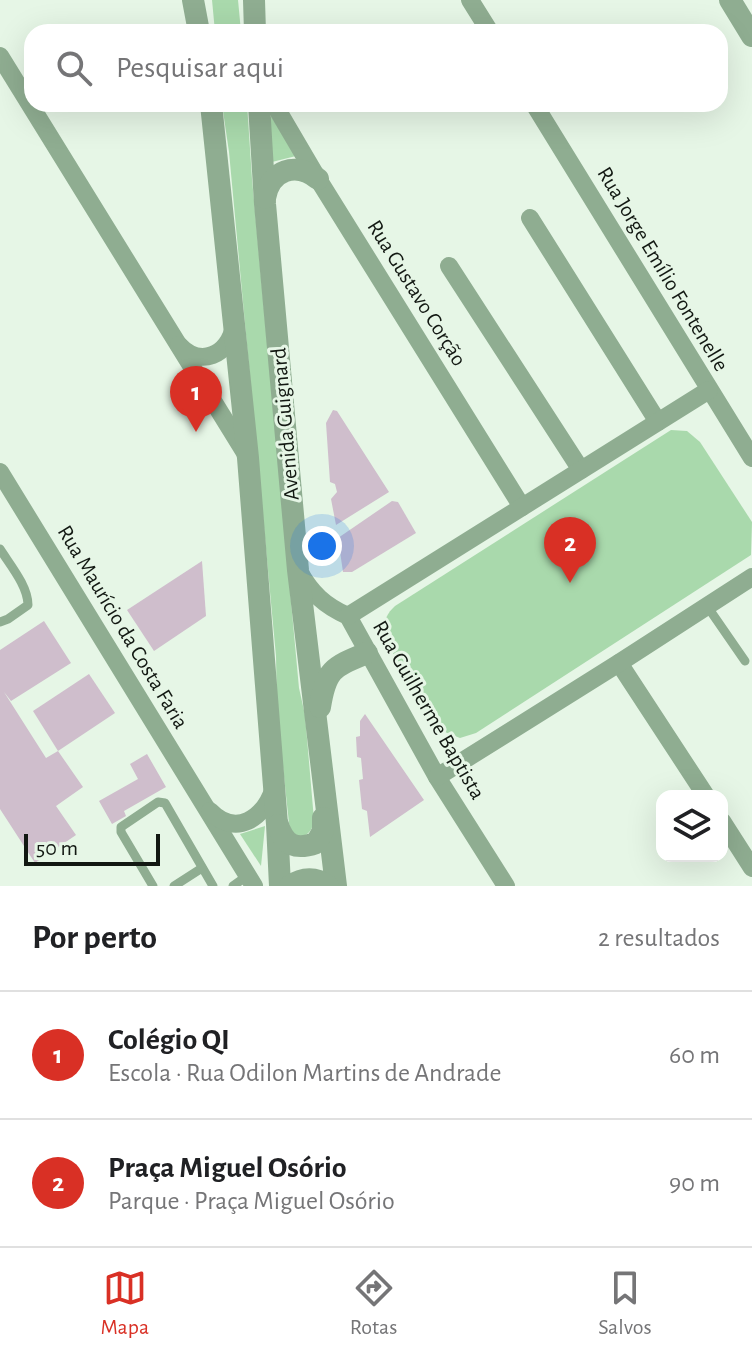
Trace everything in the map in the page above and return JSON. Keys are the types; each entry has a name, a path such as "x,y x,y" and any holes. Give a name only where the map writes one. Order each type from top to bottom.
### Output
{"street":[{"path":"193,0 198,24"},
{"path":"254,0 255,24"},
{"path":"470,0 485,24"},
{"path":"735,3 752,36"},
{"path":"0,56 24,95"},
{"path":"35,112 248,458"},
{"name":"Avenida Guignard","path":"212,112 248,458 280,886"},
{"name":"Avenida Guignard","path":"259,112 298,570 336,886"},
{"name":"Rua Gustavo Corção","path":"279,112 522,507"},
{"name":"Rua Jorge Emílio Fontenelle","path":"539,112 752,458"},
{"path":"265,204 270,184 286,171 300,170 318,179"},
{"path":"530,218 658,422"},
{"path":"449,266 581,470"},
{"path":"177,343 192,355 212,355 228,344 234,326"},
{"path":"348,616 709,390"},
{"name":"Rua Maurício da Costa Faria","path":"2,480 205,806 245,883"},
{"name":"Rua Guilherme Baptista","path":"298,570 318,598 348,616 437,777 506,886"},
{"path":"437,777 752,577"},
{"path":"317,724 326,678 335,668 367,653"},
{"path":"619,663 702,790"},
{"path":"205,806 216,817 230,823 245,822 259,815 269,803 274,787"},
{"path":"277,824 282,837 292,845 305,847 316,843 323,831 322,799 326,790"},
{"path":"728,830 752,868"},
{"path":"290,886 309,878 328,886"}],"lane":[{"path":"0,549 24,589 28,605 0,622"},
{"path":"707,606 745,661"},
{"path":"153,886 121,827 158,802 165,803 213,886"},
{"path":"174,886 202,868"}],"green space":[{"path":"212,0 238,0 240,24 214,24"},
{"path":"223,112 248,112 299,688 305,715 314,820 310,831 302,836 294,834 289,823 277,711 276,656"},
{"path":"271,116 296,156 272,162 268,120"},
{"path":"671,430 687,431 700,442 752,522 751,555 476,733 460,738 445,732 387,644 384,624 388,614 395,606"},
{"path":"265,826 261,866 240,834"}],"building":[{"path":"333,410 337,411 389,492 336,525 331,499 337,492 335,484 330,482 326,423"},
{"path":"392,501 398,502 416,533 352,572 343,572 338,538"},
{"path":"202,561 206,616 154,651 127,610"},
{"path":"44,621 71,663 11,701 4,692 46,758 58,751 83,787 56,806 76,835 35,863 0,809 0,650"},
{"path":"89,674 115,713 58,751 33,711"},
{"path":"365,714 424,800 370,837 367,811 362,809 359,780 363,779 356,737 360,736 360,721"},
{"path":"147,754 166,787 124,811 126,816 112,824 99,801 138,779 130,764"}],"place":[{"name":"Colégio QI","path":"196,432"},
{"name":"Praça Miguel Osório","path":"570,583"}]}
